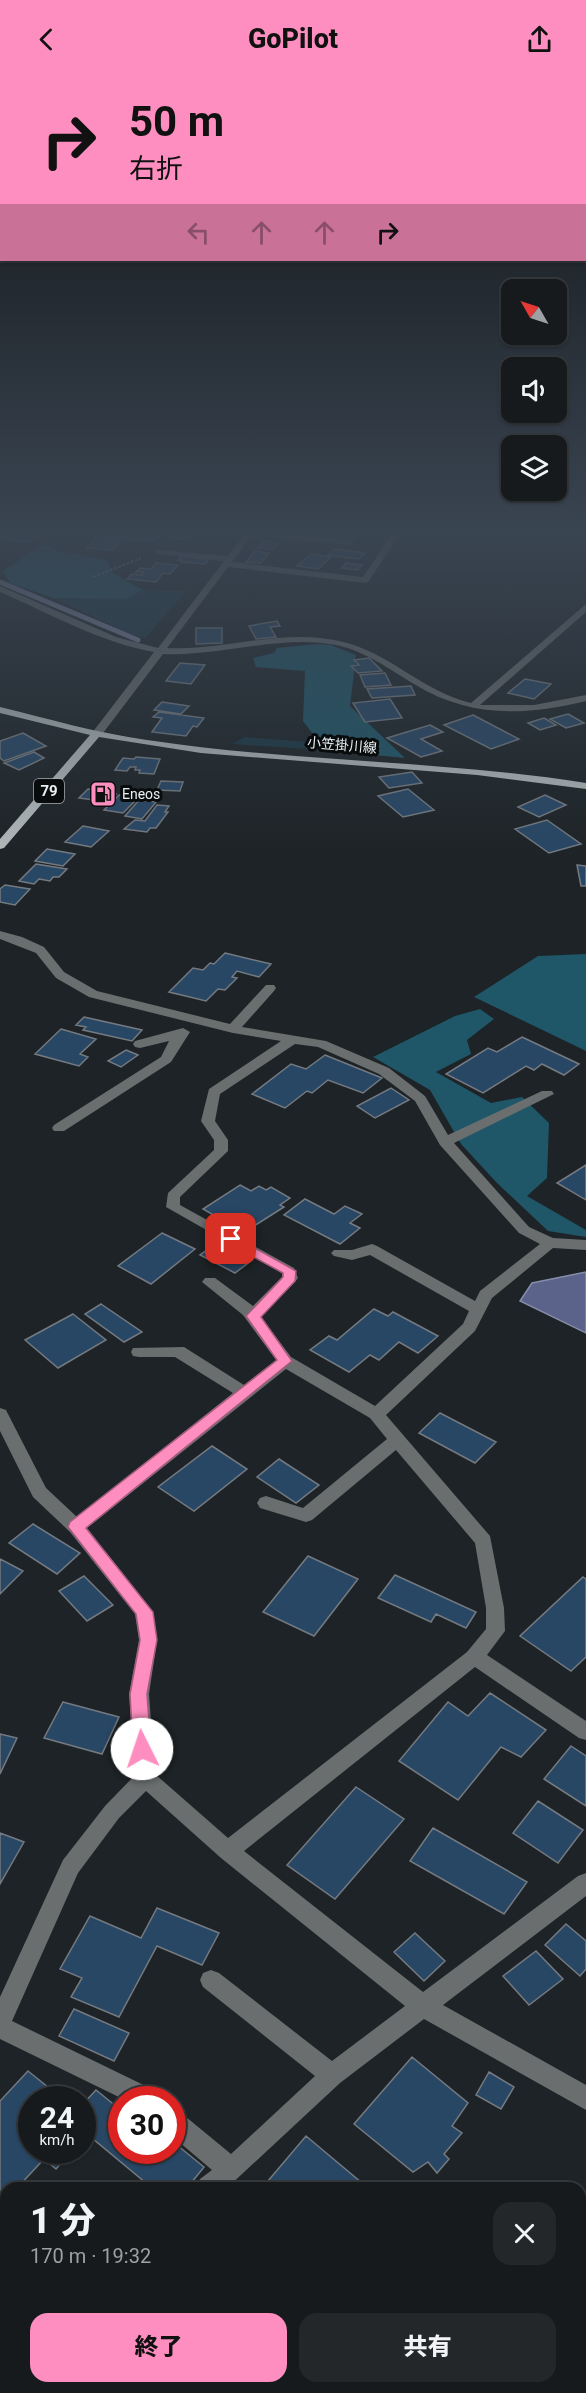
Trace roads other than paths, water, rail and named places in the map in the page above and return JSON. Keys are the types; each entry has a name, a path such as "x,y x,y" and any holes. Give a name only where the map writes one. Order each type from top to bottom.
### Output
{"main road":[{"name":"小笠掛川線","path":"0,710 96,735 215,750 469,770 586,786"},
{"name":"79","path":"0,846 96,735"}],"street":[{"path":"120,642 136,647 182,652 293,642"},
{"path":"96,735 165,642"},
{"path":"332,642 340,643 388,663 447,698 473,706 527,710 552,707 586,698"},
{"path":"473,706 546,642"},
{"path":"0,935 40,950 60,975 93,994 232,1029 321,1044 384,1071 420,1099 445,1142 524,1230 550,1243 586,1245"},
{"path":"232,1029 270,988"},
{"path":"59,1128 166,1059 179,1035 195,1020"},
{"path":"140,1044 179,1035"},
{"path":"253,1316 290,1278 290,1271 173,1207 171,1201 173,1196 221,1151 221,1140 208,1121 214,1092 293,1039"},
{"path":"445,1142 547,1094"},
{"path":"376,1414 469,1327 486,1295 550,1243"},
{"path":"339,1253 352,1255 372,1249 479,1310"},
{"path":"210,1282 249,1311 285,1361 376,1414 484,1541 495,1608 496,1631 474,1657 228,1851"},
{"path":"139,1352 178,1351 245,1393"},
{"path":"76,1527 285,1361"},
{"path":"0,1414 39,1492 76,1527 144,1612 148,1640 139,1694 146,1778 228,1851 423,2006 586,2098"},
{"path":"266,1503 306,1515 397,1440"},
{"path":"474,1657 586,1732"},
{"path":"0,2022 70,1867 112,1812 146,1778"},
{"path":"216,2182 332,2074 586,1883"},
{"path":"211,1980 332,2074"},
{"path":"0,2027 121,2086"},
{"path":"186,2132 231,2170"}],"place":[{"name":"Eneos","path":"103,794"}]}
